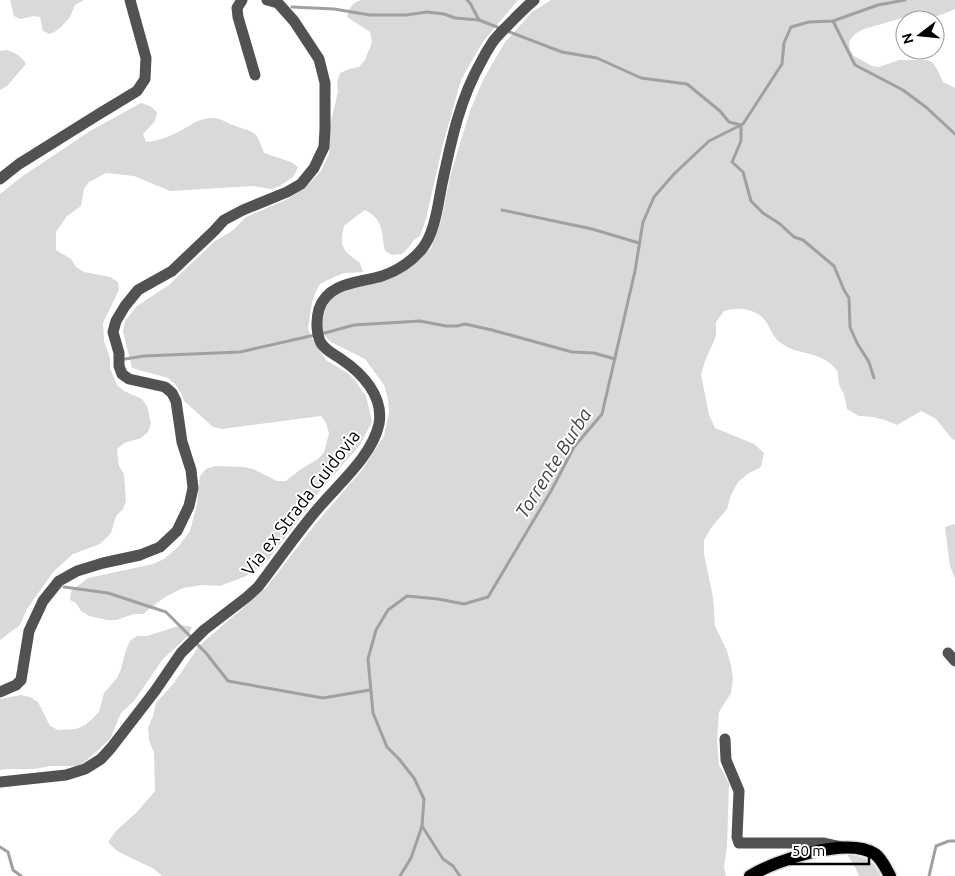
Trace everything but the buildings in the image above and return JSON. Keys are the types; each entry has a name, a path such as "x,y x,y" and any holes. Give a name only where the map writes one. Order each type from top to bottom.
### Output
{"main road":[{"path":"750,876 764,868 796,856 823,850 846,848 862,849 873,853 879,858 890,876"}],"street":[{"path":"0,179 19,164 138,91 145,79 146,58 130,0"},
{"path":"242,0 237,8 238,17 254,76"},
{"path":"0,692 16,685 21,680 29,631 43,601 59,581 77,571 140,555 160,547 177,531 189,506 193,488 191,470 182,442 176,402 172,393 165,387 129,379 122,374 119,366 120,353 113,332 116,321 138,290 172,271 224,220 301,184 314,168 324,147 325,83 319,59 290,16 278,3 267,0"},
{"name":"Via ex Strada Guidovia","path":"0,782 66,775 85,769 101,759 155,691 181,652 204,630 258,587 315,512 347,477 370,447 380,421 376,397 364,378 353,366 329,352 322,344 318,334 318,311 322,301 330,292 342,286 383,276 399,268 413,259 428,241 453,133 468,87 491,43 534,0"},
{"path":"725,739 726,760 739,792 737,837 739,843 824,843 846,848"}],"shaded area":[{"path":"10,0 84,0 75,5 70,17 61,27 50,34 43,31 40,17 34,16 20,19 14,16"},
{"path":"362,0 518,0 482,43 461,80 420,236 402,254 392,255 385,251 379,222 365,210 344,226 342,235 342,244 346,252 360,263 363,272 344,273 336,276 320,284 315,293 308,328 311,337 326,360 349,374 366,396 372,422 360,445 323,487 268,560 261,566 246,576 220,586 202,585 183,588 165,597 143,614 134,614 116,620 89,616 81,611 76,603 70,600 71,591 88,578 153,564 164,559 178,547 190,531 197,504 200,476 206,469 215,466 244,467 253,469 277,481 286,481 318,459 324,452 329,433 326,423 321,416 222,429 213,427 184,401 175,384 168,378 132,368 123,331 125,321 137,306 169,285 215,241 232,231 246,217 288,199 308,185 321,171 329,154 330,125 338,92 337,82 340,73 359,67 365,60 372,42 370,32 347,17 352,6"},
{"path":"551,0 955,0 955,9 945,13 945,10 895,10 895,20 864,29 853,36 849,42 850,50 854,56 872,66 879,67 899,60 927,60 933,63 943,82 955,88 955,440 952,439 936,419 921,411 897,425 873,417 859,416 847,409 836,369 823,359 795,350 781,343 764,319 754,312 739,309 724,311 716,322 716,336 701,374 709,415 715,428 754,444 764,453 761,467 749,473 738,482 731,495 727,509 711,528 704,540 704,554 713,597 715,626 727,651 733,679 731,693 719,712 717,741 719,765 729,783 727,847 724,867 726,876 162,876 154,869 117,851 108,842 116,831 137,812 155,791 154,753 149,740 148,728 156,703 173,684 200,645 266,588 313,527 362,470 384,436 389,412 384,385 365,359 331,342 326,337 322,331 321,322 324,310 331,299 338,293 346,289 389,279 406,270 431,248 441,221 451,173 470,111 483,80 505,42 532,12"},
{"path":"6,50 18,55 26,64 7,86 0,90 0,51"},
{"path":"141,103 150,106 157,112 155,121 143,134 146,142 169,136 200,120 217,118 252,132 257,136 264,153 291,162 298,167 294,176 280,186 271,189 253,186 170,191 134,176 106,173 89,182 84,189 81,206 67,216 56,232 56,250 71,259 76,267 84,272 110,277 118,282 119,290 103,323 104,341 110,358 110,368 117,385 124,391 142,399 147,406 151,423 148,432 141,438 124,443 117,449 119,466 124,474 126,501 123,509 116,516 111,533 100,544 73,554 53,572 27,609 20,625 0,640 0,194 20,178 90,131"},
{"path":"955,524 955,579 950,566 945,527"},
{"path":"182,625 192,627 188,636 163,659 134,701 121,713 110,739 86,761 78,766 0,770 0,699 21,695 30,697 38,702 50,726 58,730 76,729 85,725 99,712 104,693 117,678 130,641 137,636 147,636"},
{"path":"847,854 868,860 875,866 881,876 859,876"}],"waterway":[{"path":"467,0 479,20 502,29"},
{"name":"Torrente Burba","path":"400,876 411,858 422,826 424,799 414,778 387,747 373,713 368,659 376,630 388,610 407,596 464,604 488,597 551,491 574,447 602,414 635,271 643,222 654,197 674,174 709,141 743,124 782,64 784,43 791,27 809,22 833,21 878,5 905,0"},
{"path":"292,7 334,9 370,15 406,15 427,12 444,14 455,18 479,20"},
{"path":"833,21 855,65 903,90 927,108 955,134"},
{"path":"507,31 562,52 597,58 641,78 687,84 720,111 729,122 741,125 741,141 732,162 743,172 751,201 763,213 780,224 794,237 803,240 834,266 849,298 850,327 869,362 874,378"},
{"path":"502,210 592,229 639,243"},
{"path":"321,334 354,325 420,321 446,326 465,324 572,352 594,353 615,359"},
{"path":"125,359 144,356 240,352 315,335"},
{"path":"64,587 108,593 166,612 192,638"},
{"path":"196,643 228,681 323,698 370,690"},
{"path":"422,826 443,859 453,866 460,876"},
{"path":"929,876 936,846 949,841 955,841"},
{"path":"0,847 8,852 13,870 21,876"}]}
